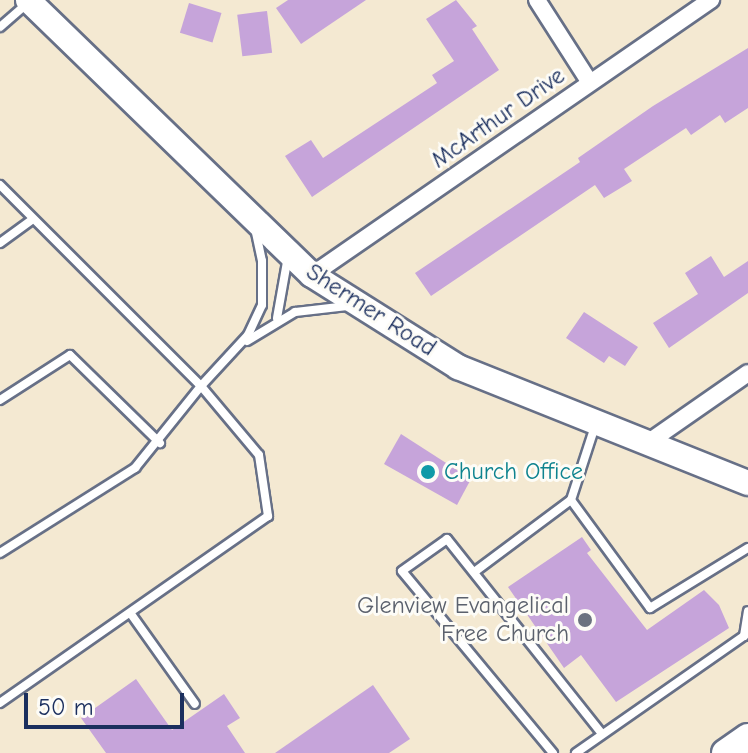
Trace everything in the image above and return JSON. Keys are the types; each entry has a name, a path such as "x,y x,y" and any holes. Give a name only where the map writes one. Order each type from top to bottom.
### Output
{"main road":[{"name":"Shermer Road","path":"29,0 312,275 458,367 596,425 748,483"},
{"path":"725,753 748,737"}],"street":[{"path":"537,0 590,83"},
{"name":"McArthur Drive","path":"312,275 711,0"},
{"path":"646,444 748,373"}],"lane":[{"path":"0,27 29,0"},
{"path":"0,185 30,221 201,386 259,455 268,516 0,703"},
{"path":"0,553 135,468 160,443 201,386 248,335 262,305 262,261 252,217"},
{"path":"0,243 30,221"},
{"path":"277,318 288,252"},
{"path":"233,351 277,318 326,306 360,305"},
{"path":"0,400 70,355 160,443"},
{"path":"477,570 571,500 596,425"},
{"path":"571,500 650,608 748,548"},
{"path":"553,753 402,571 447,539 477,570 602,734"},
{"path":"576,753 744,636 748,611"},
{"path":"131,614 195,704"}],"building":[{"path":"288,0 366,0 301,44 276,8"},
{"path":"456,0 477,26 472,29 499,70 312,197 285,156 311,140 323,158 437,83 432,75 454,61 426,19"},
{"path":"189,3 222,13 212,43 180,33"},
{"path":"267,11 272,53 242,56 237,15"},
{"path":"748,48 748,108 725,123 720,115 691,135 686,128 624,169 632,181 604,198 595,185 431,296 415,273 580,162 578,158 653,106"},
{"path":"711,256 724,277 748,261 748,293 669,348 653,323 698,294 685,273"},
{"path":"584,312 638,347 625,366 609,356 604,363 566,338"},
{"name":"Church Office","path":"401,434 471,479 457,505 384,464"},
{"name":"Glenview Evangelical Free Church","path":"582,537 591,550 587,553 647,630 704,590 719,605 729,628 616,702 581,655 564,668 508,587"},
{"path":"136,679 172,730 224,694 240,718 227,726 245,753 106,753 81,718"},
{"path":"373,685 410,739 389,753 275,753"}],"place":[{"name":"Church Office","path":"428,472"},
{"name":"Glenview Evangelical Free Church","path":"585,620"}]}
